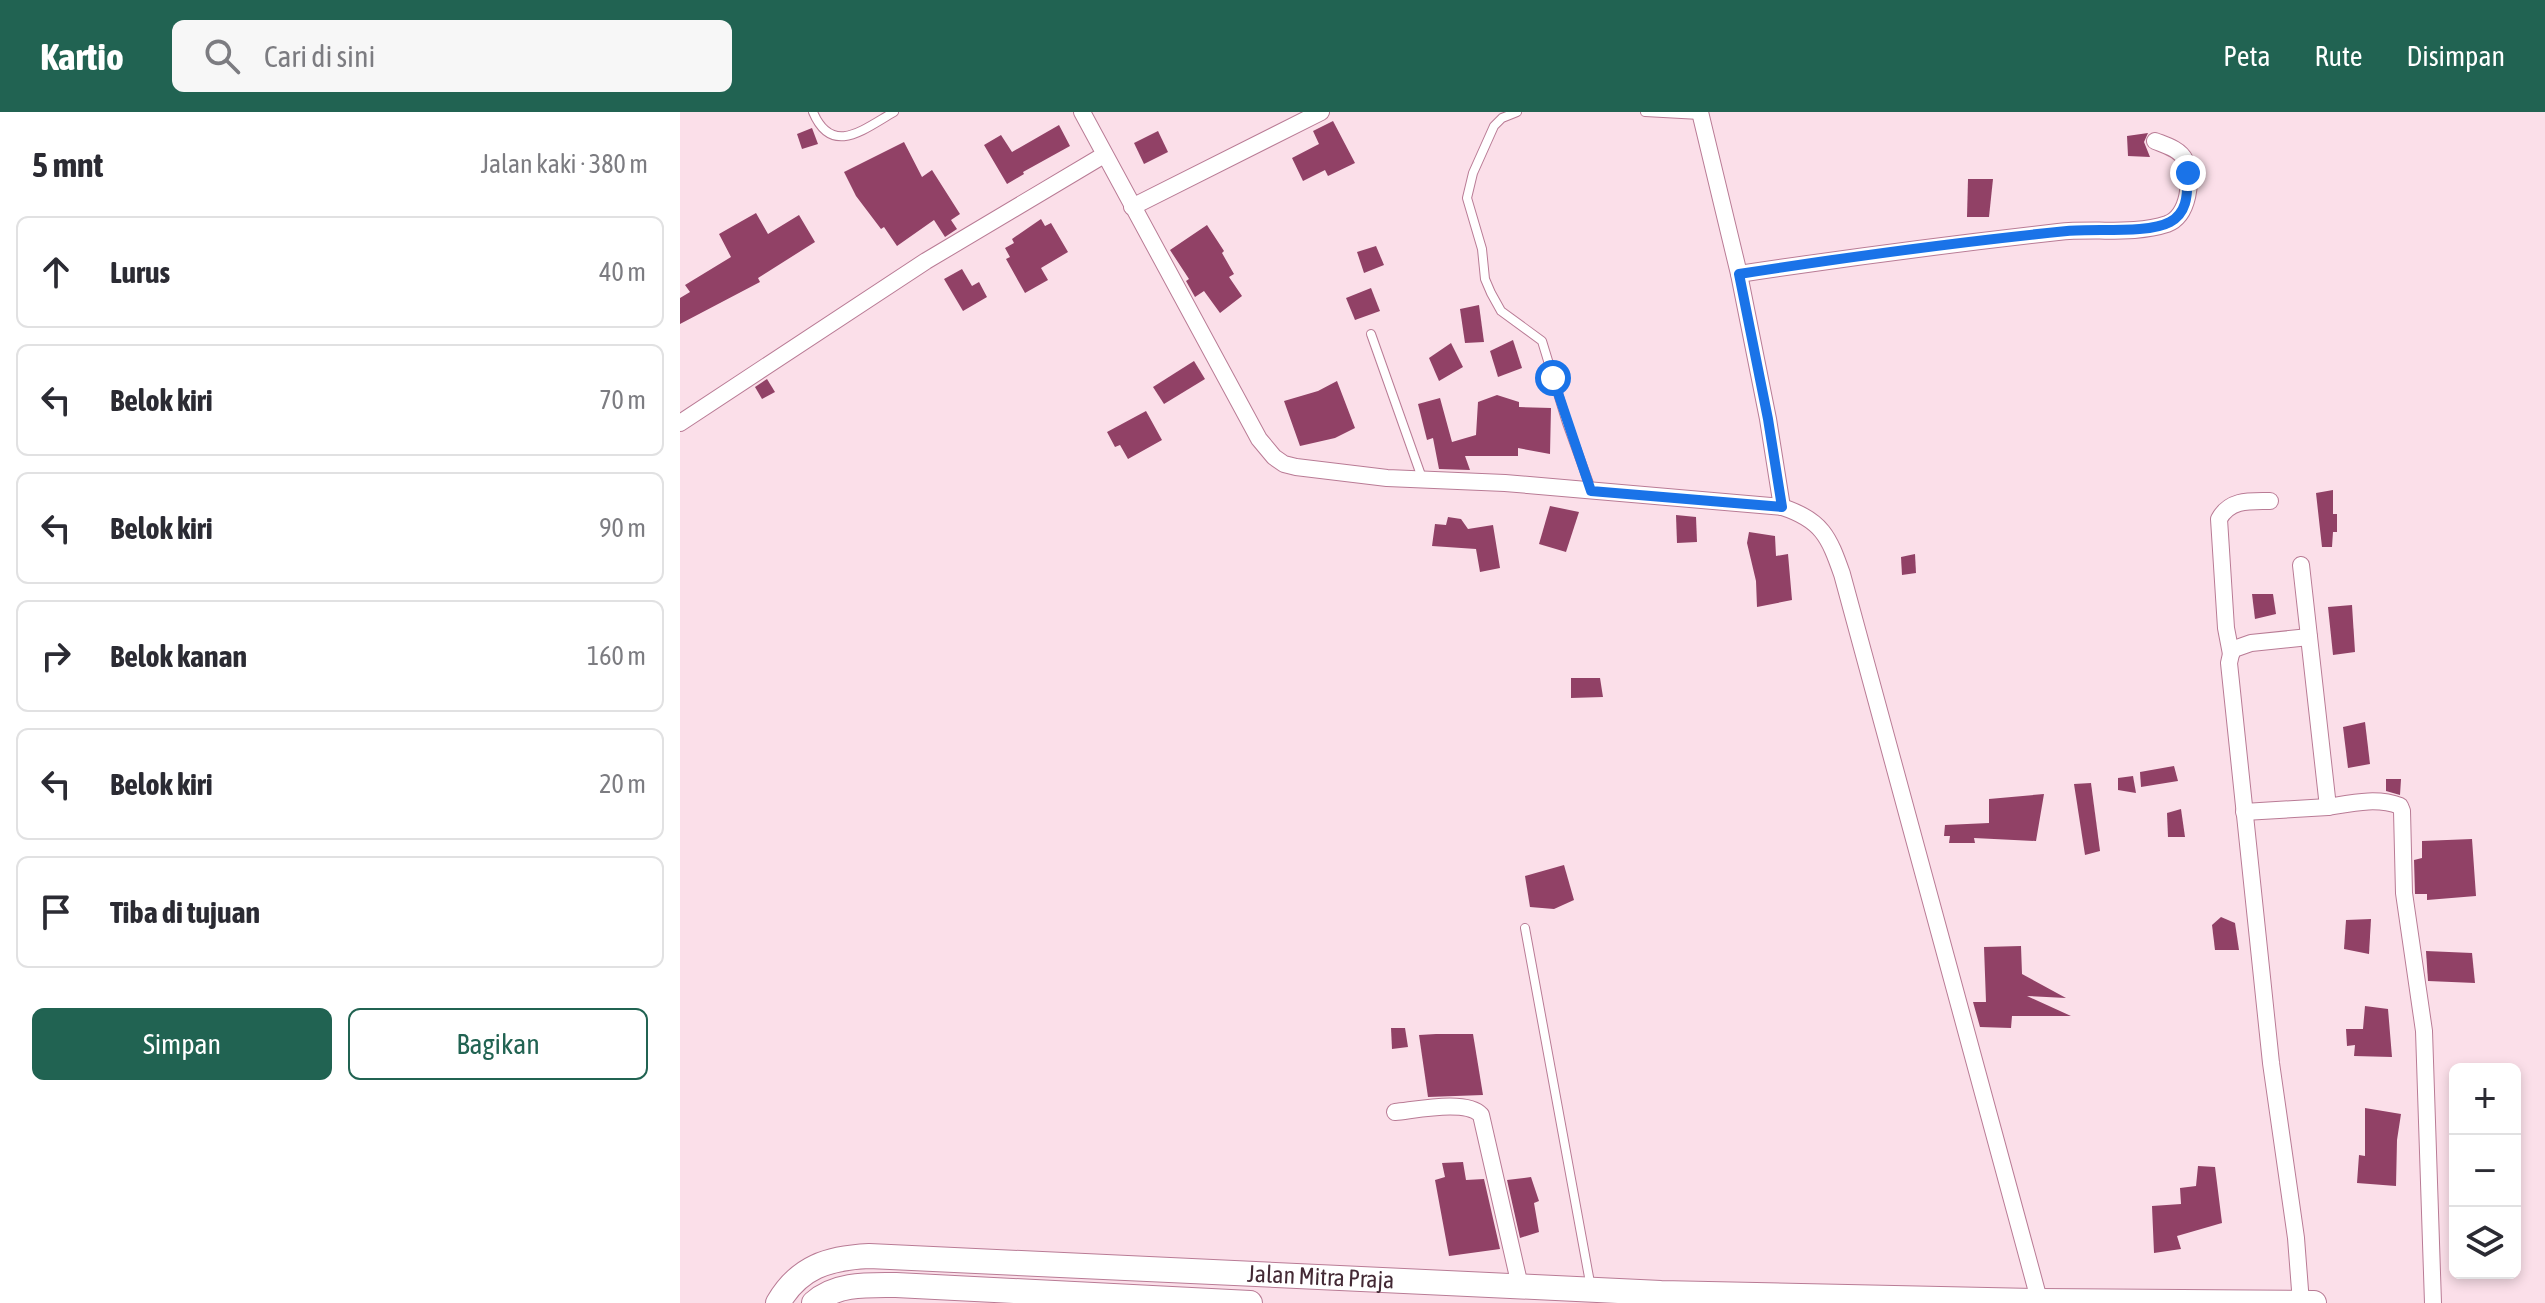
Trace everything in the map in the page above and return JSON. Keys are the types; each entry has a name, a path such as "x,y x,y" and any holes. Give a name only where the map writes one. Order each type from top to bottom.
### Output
{"street":[{"path":"1082,112 1267,450 1284,464 1387,478 1422,478 1782,507 1799,513 1823,530 1842,574 2040,1302"},
{"path":"1132,207 1321,112"},
{"path":"1700,113 1739,274 1782,507"},
{"path":"1739,274 1877,253 2169,223 2179,216 2187,202 2188,173 2185,159 2179,152 2155,141"},
{"path":"680,423 926,261 1104,155"},
{"path":"2231,654 2226,628 2219,519 2228,507 2237,503 2270,501"},
{"path":"2301,565 2328,807"},
{"path":"2301,1303 2296,1238 2271,1063 2229,663 2234,649 2251,643 2309,637"},
{"path":"2244,812 2328,807 2366,801 2390,802 2400,806 2402,811 2404,893 2424,1031 2433,1303"},
{"path":"1395,1112 1460,1106 1471,1107 1481,1115 1520,1286"},
{"name":"Jalan Mitra Praja","path":"778,1303 787,1286 801,1274 846,1257 869,1256 1661,1293 2040,1302 2314,1303"},
{"name":"Jalan Mitra Praja","path":"814,1303 839,1289 896,1285 1250,1303"}],"lane":[{"path":"813,112 823,131 841,138 894,112"},
{"path":"1517,112 1502,118 1494,126 1473,173 1467,198 1482,249 1485,279 1501,311 1542,341 1591,491"},
{"path":"1645,112 1700,113"},
{"path":"1371,334 1422,478"},
{"path":"1525,928 1591,1289"}],"building":[{"path":"1333,121 1355,163 1328,176 1325,170 1303,181 1292,158 1319,144 1313,131"},
{"path":"1059,125 1070,146 1007,184 984,145 1001,135 1012,152"},
{"path":"812,128 818,144 802,149 797,134"},
{"path":"1158,131 1168,152 1144,164 1134,143"},
{"path":"2148,133 2144,142 2150,157 2128,156 2127,136"},
{"path":"904,142 922,177 932,170 960,214 951,220 957,229 945,237 934,220 897,246 856,196 844,172"},
{"path":"1968,179 1993,179 1989,217 1967,217"},
{"path":"756,213 768,234 799,215 815,242 758,278 760,282 680,324 680,298 690,292 685,285 731,257 719,234"},
{"path":"1041,219 1045,226 1051,223 1068,252 1041,268 1048,280 1025,293 1006,259 1010,257 1005,248 1014,243 1012,239"},
{"path":"1207,225 1224,251 1222,253 1234,274 1229,277 1242,296 1220,313 1204,291 1195,297 1186,281 1189,279 1170,250"},
{"path":"1376,246 1384,265 1364,273 1357,252"},
{"path":"962,269 972,286 979,282 987,297 963,311 944,279"},
{"path":"1371,288 1380,311 1355,320 1346,298"},
{"path":"1479,305 1484,342 1465,343 1460,309"},
{"path":"1513,340 1522,368 1498,377 1490,351"},
{"path":"1451,343 1463,367 1439,381 1429,358"},
{"path":"1194,361 1205,379 1164,404 1153,387"},
{"path":"767,379 775,392 762,399 755,387"},
{"path":"1337,381 1355,428 1335,438 1300,446 1284,401 1318,391"},
{"path":"1497,395 1519,402 1519,407 1551,408 1550,454 1518,448 1518,456 1465,456 1470,470 1439,469 1433,438 1427,440 1418,404 1440,398 1452,442 1476,435 1478,402"},
{"path":"1146,411 1162,440 1128,459 1120,445 1115,447 1107,432"},
{"path":"2333,490 2337,532 2333,532 2332,547 2322,547 2316,493"},
{"path":"1550,506 1579,512 1566,552 1539,544"},
{"path":"1676,515 1696,517 1697,542 1677,543"},
{"path":"1448,517 1461,519 1468,529 1493,525 1500,568 1480,572 1476,549 1432,546 1435,524 1446,525"},
{"path":"1749,532 1775,536 1776,556 1788,554 1792,600 1757,607 1756,581 1747,543"},
{"path":"1915,554 1916,573 1902,575 1901,557"},
{"path":"2252,594 2273,594 2276,614 2255,619"},
{"path":"2352,605 2355,652 2333,655 2328,607"},
{"path":"1571,678 1600,678 1603,697 1571,698"},
{"path":"2365,722 2370,764 2348,768 2343,727"},
{"path":"2174,766 2178,781 2141,787 2140,772"},
{"path":"2133,776 2136,793 2118,790 2118,778"},
{"path":"2386,779 2401,779 2400,795 2386,791"},
{"path":"2091,783 2100,851 2085,855 2074,784"},
{"path":"2044,794 2036,841 1974,838 1975,843 1949,843 1950,836 1944,836 1945,825 1989,823 1989,799"},
{"path":"2181,809 2185,837 2168,837 2167,813"},
{"path":"2472,839 2476,896 2427,900 2427,894 2415,894 2414,860 2422,858 2422,841"},
{"path":"1564,865 1574,900 1554,909 1530,907 1525,876"},
{"path":"2221,917 2235,923 2239,950 2215,950 2212,925"},
{"path":"2371,919 2369,954 2344,949 2346,920"},
{"path":"2021,946 2022,974 2066,998 2027,996 2071,1016 2012,1016 2011,1028 1980,1027 1973,1002 1986,1002 1984,947"},
{"path":"2426,951 2472,953 2475,983 2428,981"},
{"path":"2365,1006 2388,1009 2392,1057 2354,1056 2355,1045 2347,1046 2346,1029 2363,1029"},
{"path":"1391,1028 1405,1028 1408,1047 1392,1049"},
{"path":"1473,1034 1483,1095 1428,1097 1419,1035"},
{"path":"2365,1108 2401,1114 2396,1186 2357,1183 2359,1155 2365,1156"},
{"path":"1463,1162 1466,1180 1484,1179 1500,1249 1449,1256 1435,1180 1445,1177 1442,1163"},
{"path":"2198,1166 2215,1167 2222,1223 2177,1236 2181,1249 2154,1253 2152,1206 2181,1204 2180,1188 2196,1186"},
{"path":"1531,1177 1539,1201 1534,1203 1539,1232 1520,1238 1507,1180"}],"route":[{"path":"1553,378 1591,491 1782,507 1739,274 1877,253 2169,223 2179,216 2187,202 2188,173"}]}
